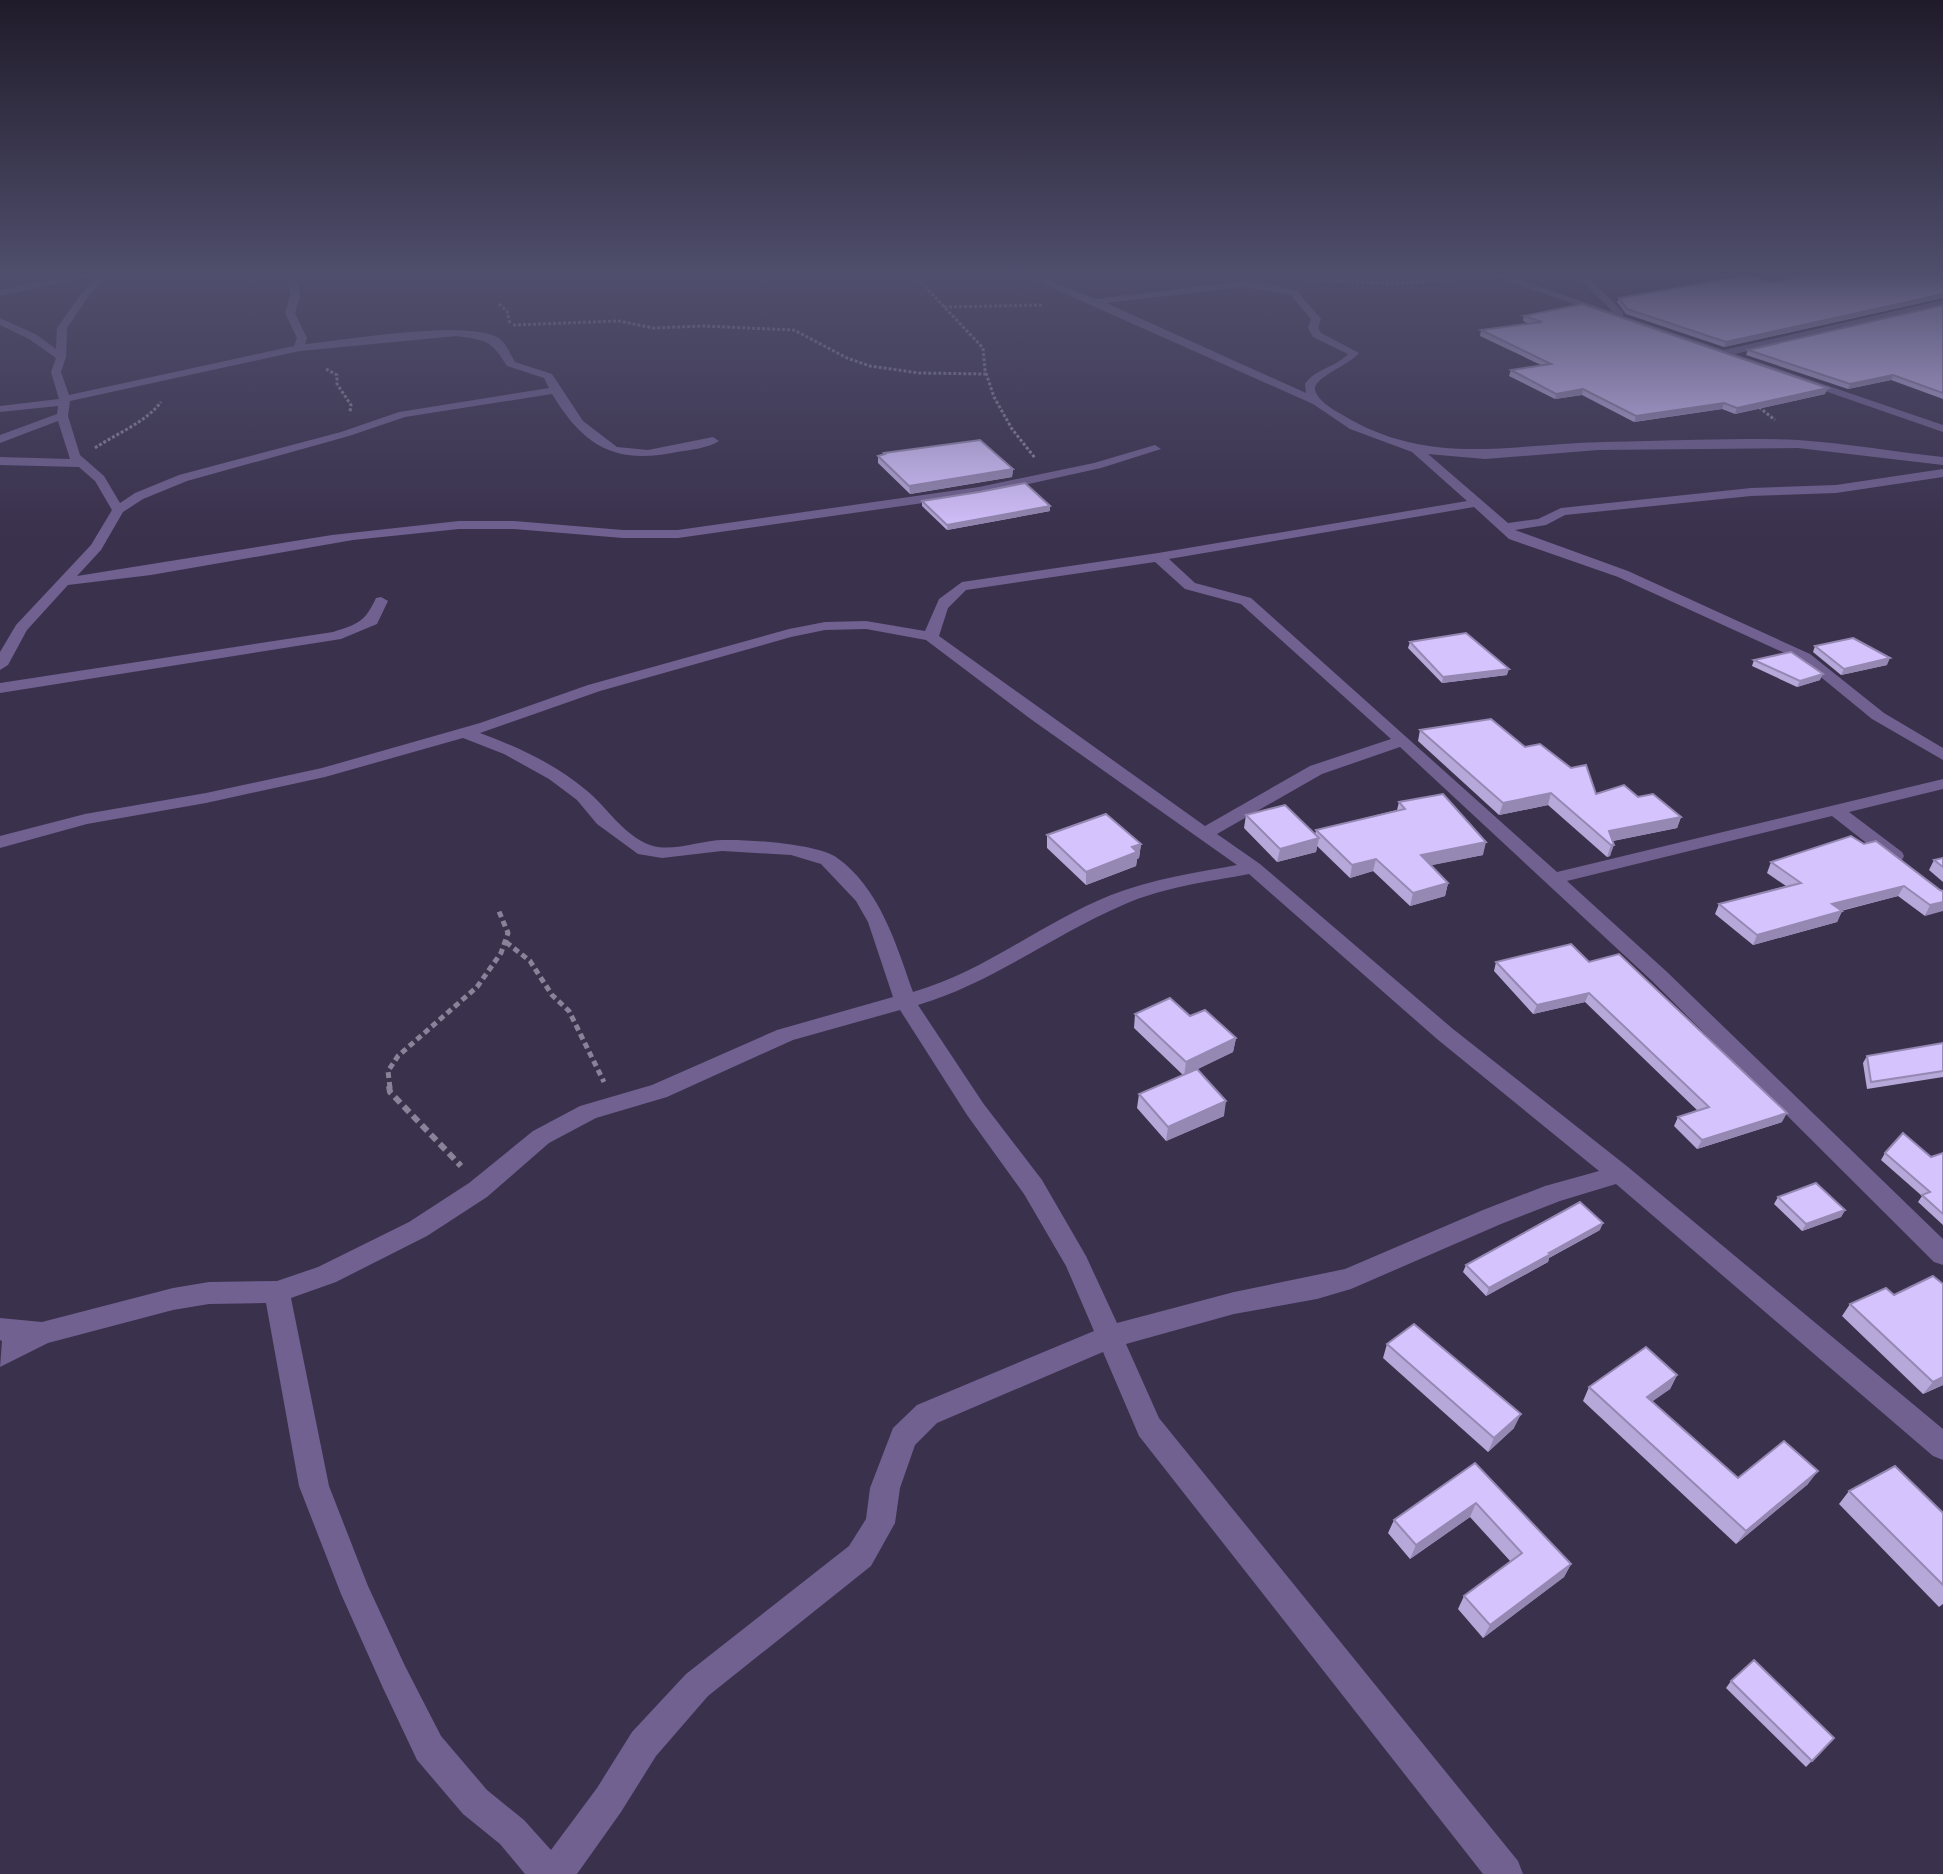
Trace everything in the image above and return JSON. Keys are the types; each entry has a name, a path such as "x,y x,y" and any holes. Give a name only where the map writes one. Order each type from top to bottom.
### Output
{"street":[{"path":"59,362 56,372 64,401 62,416 78,460 100,479 118,510"},
{"path":"0,409 64,401 235,362"},
{"path":"510,362 548,376 553,391 574,420 614,449 636,453 713,441"},
{"path":"1229,362 1317,402 1354,427 1416,449 1485,455 1598,446 1798,444 1943,461"},
{"path":"1317,402 1310,391 1310,384 1317,375 1345,362"},
{"path":"1753,362 1943,429"},
{"path":"0,665 21,628 96,547 118,510 139,496 183,478 403,414 553,391"},
{"path":"0,439 62,416"},
{"path":"67,581 142,572 365,535 463,524 505,523 631,535 678,534 1051,477 1155,449"},
{"path":"1416,449 1503,528 1522,541 1581,557 1634,578 1805,657 1878,716 1943,755"},
{"path":"0,461 78,460"},
{"path":"1503,528 1543,521 1557,517 1561,512 1738,493 1836,489 1921,479 1943,473"},
{"path":"931,637 937,612 949,595 962,586 1158,557 1476,503"},
{"path":"1158,557 1190,586 1246,601 1403,740 1659,976 1943,1255"},
{"path":"0,688 320,637 359,628 371,621 378,614 381,601"},
{"path":"0,842 85,819 206,798 325,772 465,733 594,688 789,633 825,626 866,625 902,629 931,637 1038,717 1253,868 1445,1034 1620,1174 1943,1447"},
{"path":"465,733 510,750 555,775 583,796 603,820 645,850 662,852 694,847 762,847 792,850 828,860 872,910 906,1003 975,1109 1033,1187 1077,1263 1149,1427 1182,1473 1339,1663 1505,1874"},
{"path":"1205,833 1316,770 1403,740"},
{"path":"1554,878 1943,784"},
{"path":"1835,810 1907,865"},
{"path":"0,1355 42,1333 173,1299 209,1293 277,1292 327,1275 418,1229 478,1190 541,1137 588,1112 699,1075 785,1035 906,1003 972,976 1117,900 1166,884 1253,868"},
{"path":"555,1874 609,1800 644,1744 697,1685 860,1556 880,1523 885,1488 903,1437 927,1414 1109,1337 1234,1303 1317,1288 1351,1278 1554,1193 1620,1174"},
{"path":"277,1292 314,1486 356,1594 394,1677 429,1748 475,1802 512,1832 548,1874"},
{"path":"0,1329 42,1333"}],"path":[{"path":"315,362 337,375 337,384 351,405 349,416 359,429"},
{"path":"863,362 986,374"},
{"path":"987,362 986,374 1003,418 1051,477"},
{"path":"78,460 151,415 154,407 172,397"},
{"path":"478,1190 455,1158 390,1092 388,1071 404,1050 478,985 494,966 508,933 504,917 498,909"},
{"path":"506,942 530,961 552,995 569,1011 614,1105"}],"building":[{"path":"1548,362 1753,362 1828,388 1737,408 1724,403 1636,416 1583,389 1556,394 1511,370 1551,364"},
{"path":"1785,362 1943,362 1943,393 1893,375 1850,384"},
{"path":"980,440 1013,469 909,486 878,456 884,453"},
{"path":"1025,483 1050,506 947,525 922,501 979,492"},
{"path":"1466,633 1509,669 1443,677 1410,642"},
{"path":"1853,638 1890,658 1844,669 1815,646"},
{"path":"1791,652 1823,674 1800,681 1754,660"},
{"path":"1491,719 1525,747 1540,744 1571,768 1586,765 1596,794 1624,785 1638,797 1653,794 1681,817 1609,831 1614,845 1611,845 1551,793 1503,803 1420,730"},
{"path":"1443,794 1486,842 1421,855 1448,883 1413,893 1376,859 1352,865 1316,830 1405,809 1399,802"},
{"path":"1285,805 1319,838 1280,849 1246,815"},
{"path":"1106,814 1141,844 1132,847 1137,852 1086,872 1047,835"},
{"path":"1851,836 1864,844 1876,841 1943,891 1943,902 1930,905 1904,886 1832,904 1842,911 1757,935 1719,904 1801,883 1771,862"},
{"path":"1943,858 1943,867 1934,860"},
{"path":"1571,944 1589,962 1619,954 1787,1113 1702,1140 1678,1117 1709,1107 1589,993 1537,1005 1496,962"},
{"path":"1170,998 1190,1016 1205,1010 1236,1038 1186,1062 1135,1014"},
{"path":"1943,1043 1943,1071 1871,1082 1867,1056"},
{"path":"1197,1069 1226,1101 1168,1127 1139,1094"},
{"path":"1903,1133 1931,1157 1943,1153 1943,1214 1922,1195 1930,1192 1885,1153"},
{"path":"1816,1183 1845,1210 1806,1224 1778,1197"},
{"path":"1580,1202 1603,1223 1551,1254 1489,1288 1466,1265"},
{"path":"1933,1276 1943,1284 1943,1377 1933,1382 1850,1304 1886,1288 1894,1295"},
{"path":"1414,1324 1521,1414 1494,1438 1387,1344"},
{"path":"1646,1347 1677,1375 1647,1397 1738,1478 1784,1441 1818,1471 1746,1531 1589,1387"},
{"path":"1475,1463 1571,1564 1490,1625 1464,1596 1522,1553 1476,1503 1416,1545 1394,1520"},
{"path":"1895,1466 1943,1513 1943,1585 1849,1491"},
{"path":"1754,1660 1834,1738 1812,1761 1731,1681"}]}
